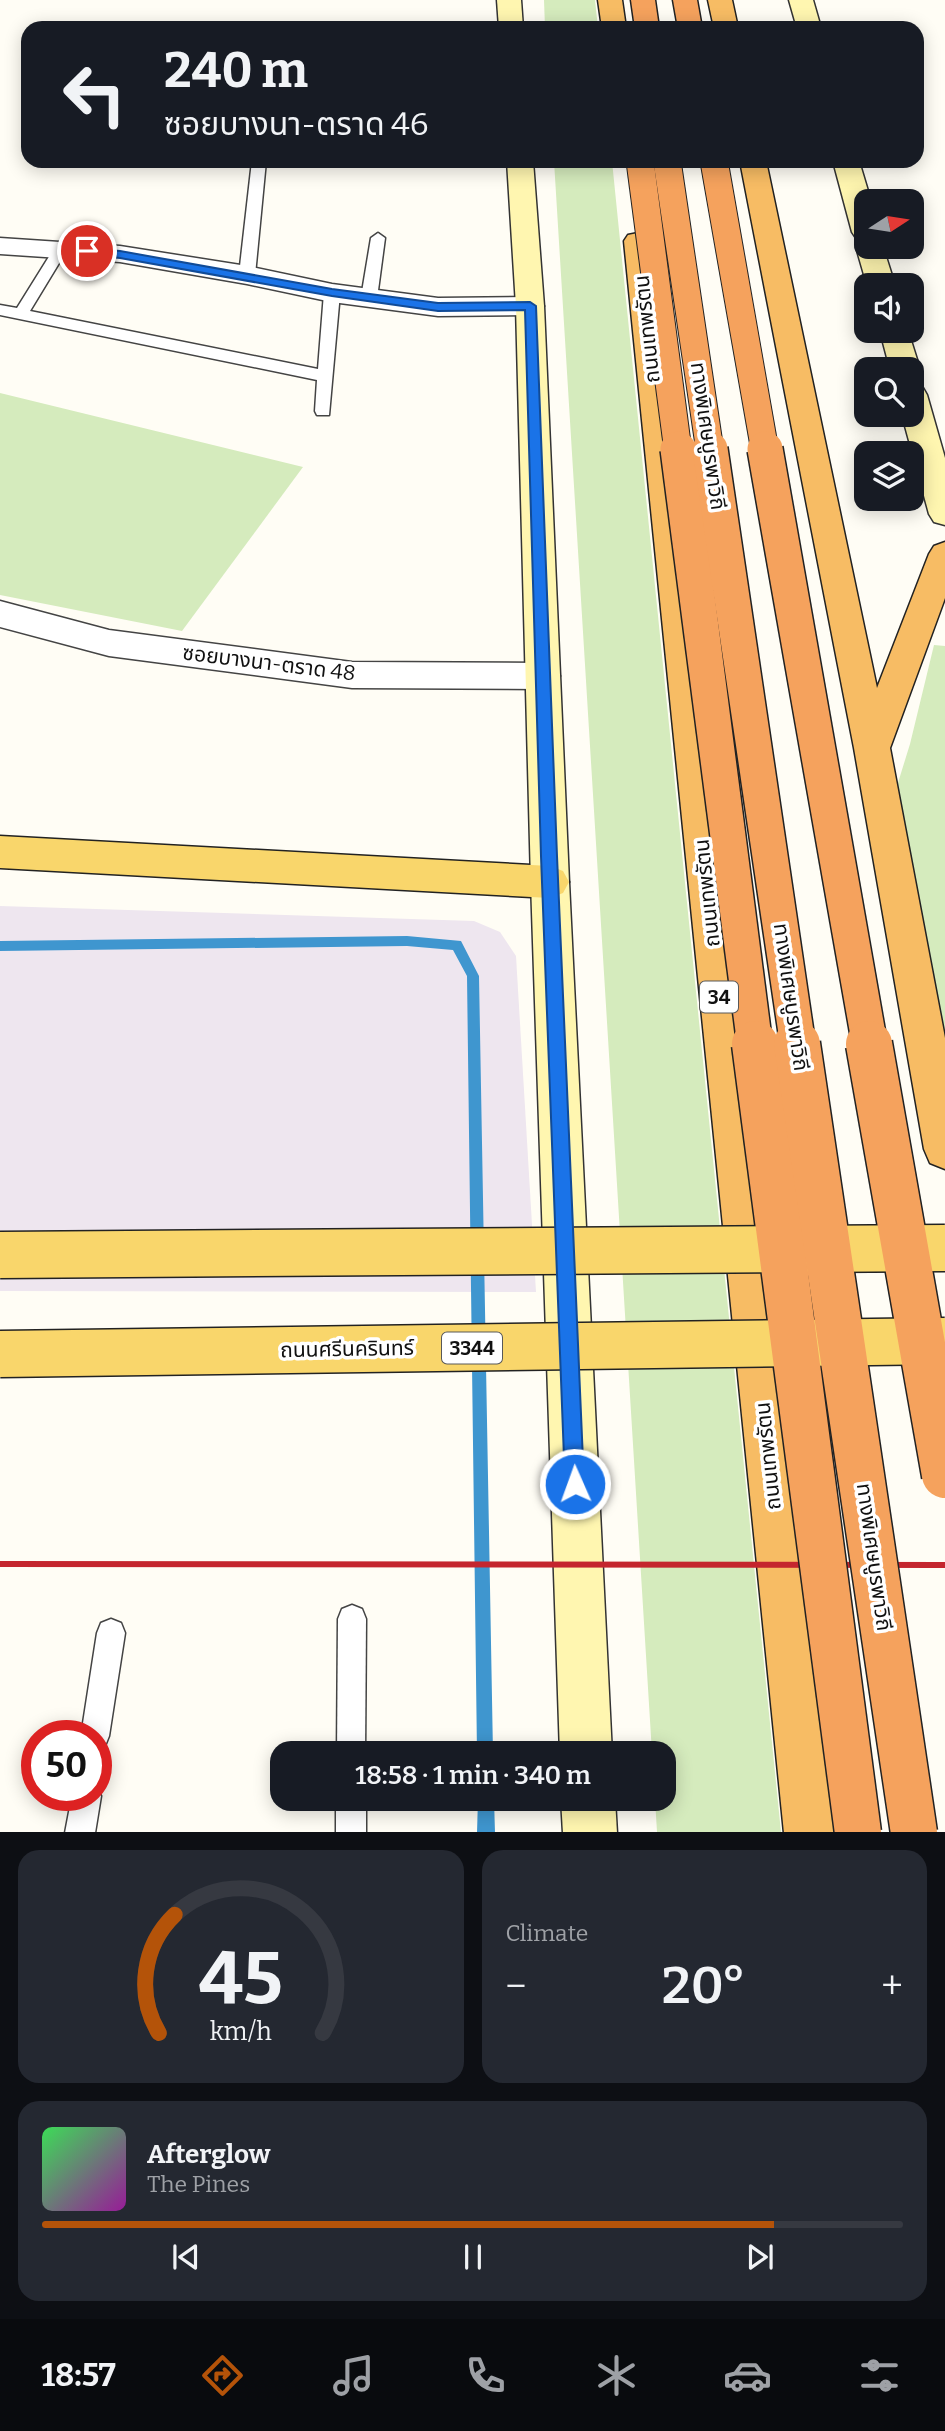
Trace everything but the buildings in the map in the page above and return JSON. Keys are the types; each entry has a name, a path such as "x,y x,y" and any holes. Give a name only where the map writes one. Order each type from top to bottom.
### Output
{"highway":[{"path":"610,0 613,21"},
{"path":"618,0 621,21"},
{"path":"643,0 646,21"},
{"path":"685,0 689,21"},
{"path":"720,0 724,21"},
{"name":"ถนนเทพรัตน","path":"630,168 811,1832"},
{"path":"641,168 858,1832"},
{"name":"ทางพิเศษบูรพาวิถี","path":"668,168 914,1832"},
{"path":"715,168 945,1475"},
{"path":"755,168 873,748 945,1149"},
{"path":"873,748 945,554"}],"main road":[{"path":"509,0 510,21"},
{"path":"801,0 807,21"},
{"path":"520,168 530,306 542,676 585,1741"},
{"path":"848,168 854,189"},
{"path":"921,427 945,514"},
{"path":"0,852 550,882"},
{"path":"0,1255 945,1248"},
{"name":"ถนนศรีนครินทร์","path":"0,1354 945,1341"},
{"path":"589,1811 590,1832"}],"street":[{"path":"0,246 120,254 247,275 332,293 438,307 530,306"},
{"name":"ซอยบางนา-ตราด 48","path":"0,614 110,643 352,674 542,676"}],"lane":[{"path":"247,275 258,168"},
{"path":"369,298 378,238"},
{"path":"21,314 60,250"},
{"path":"323,411 332,293"},
{"path":"0,310 326,376"},
{"path":"351,1741 352,1619"},
{"path":"97,1720 111,1633"},
{"path":"80,1832 84,1811"},
{"path":"351,1811 351,1832"}],"shaded area":[{"path":"0,906 474,921 500,932 516,956 536,1292 0,1291"}],"green space":[{"path":"544,0 595,0 597,21 545,21"},
{"path":"554,168 613,168 781,1832 657,1832 656,1811 676,1811 676,1741 651,1741"},
{"path":"0,393 303,467 182,631 0,595"},
{"path":"934,645 945,646 945,1041 897,786"}],"waterway":[{"path":"0,946 407,941 457,945 473,976 485,1741"},
{"path":"486,1811 486,1832"}],"railway":[{"path":"0,1564 945,1565"}],"route":[{"path":"87,251 247,275 332,293 438,307 530,306 575,1484"}]}
